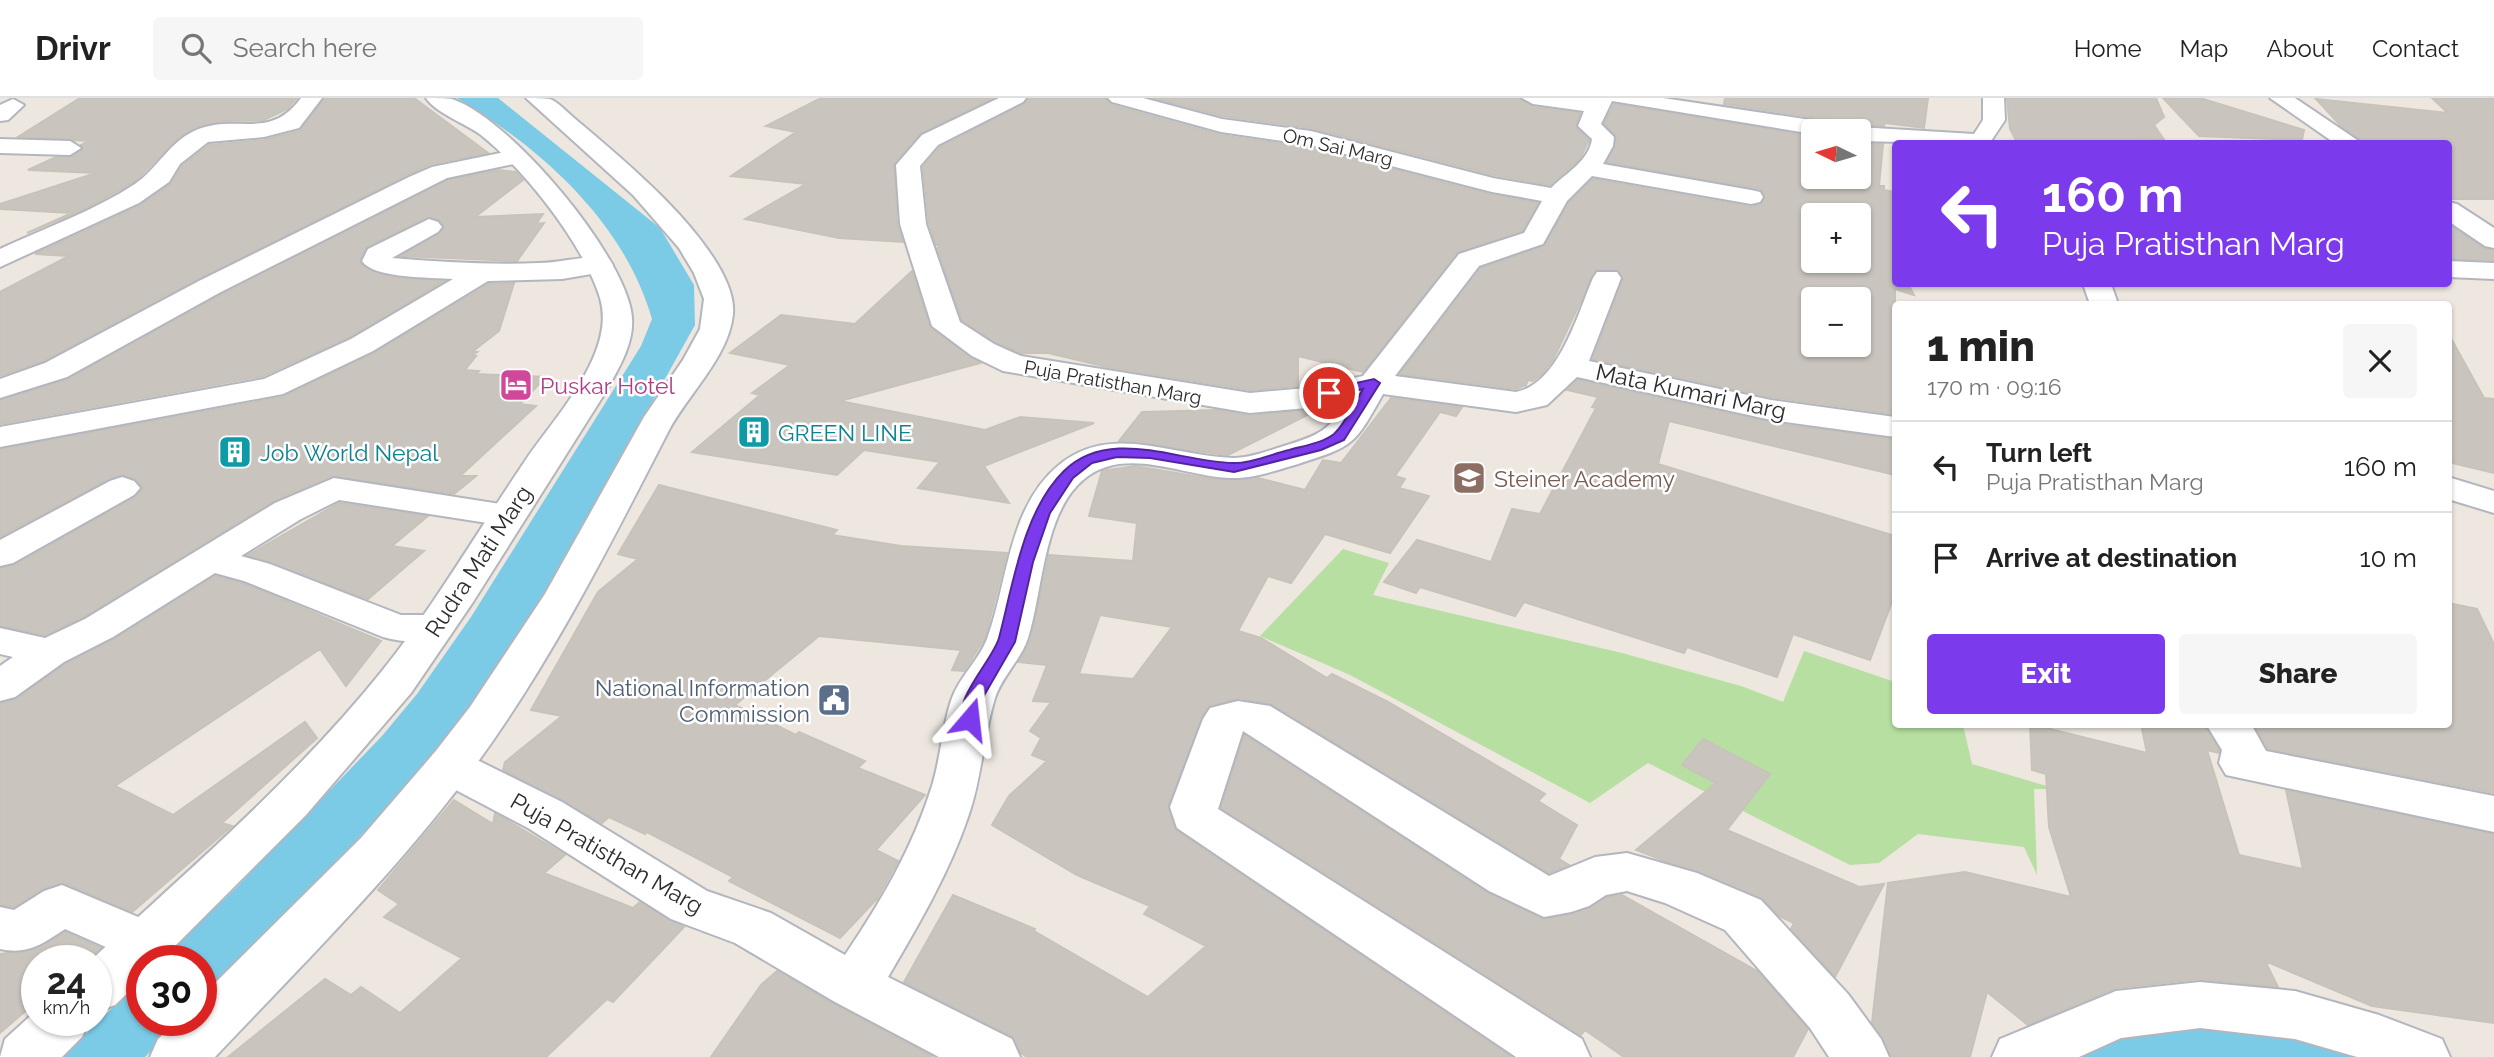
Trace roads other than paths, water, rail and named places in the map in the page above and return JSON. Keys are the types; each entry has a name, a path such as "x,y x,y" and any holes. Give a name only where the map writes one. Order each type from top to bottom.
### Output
{"street":[{"path":"0,259 130,198 161,177 171,160 200,136 213,132 264,130 297,120 312,98"},
{"name":"Rudra Mati Marg","path":"112,974 252,841 335,755 397,682 435,628 615,343 618,318 614,294 599,265 545,189 497,137 436,98"},
{"path":"178,1057 359,871 449,766 484,719 551,616 589,551 662,413 697,362 717,323 719,301 706,269 674,227 585,138 536,98"},
{"name":"Puja Pratisthan Marg","path":"1016,98 930,141 908,165 912,224 947,326 983,350 1014,364 1125,380 1214,399 1250,403 1307,398 1374,383"},
{"name":"Om Sai Marg","path":"1119,98 1221,125 1311,138 1492,185 1557,196"},
{"path":"1533,98 1607,101 1801,126"},
{"path":"1982,140 1994,120 1994,98"},
{"path":"2280,98 2346,140"},
{"path":"854,986 888,933 935,840 953,794 967,739 973,699 1006,642 1025,562 1043,513 1068,475 1087,460 1117,453 1150,454 1234,468 1306,450 1339,437 1374,383 1469,260 1534,238 1557,196 1594,161 1603,142 1602,137 1589,126 1607,101"},
{"path":"1871,135 1950,140"},
{"path":"0,146 70,148"},
{"path":"0,390 56,370 198,292 418,182 440,173 515,158"},
{"path":"1586,168 1751,197"},
{"path":"2452,212 2494,240"},
{"path":"429,227 377,255 375,261 383,265 482,272 562,271 599,265"},
{"path":"2452,269 2494,271"},
{"path":"0,437 272,387 362,345 482,272"},
{"path":"1571,366 1607,278"},
{"name":"Mata Kumari Marg","path":"1374,383 1516,402 1536,398 1571,366 1771,410 1892,427"},
{"path":"0,555 122,488"},
{"path":"0,687 49,652 99,628 288,511 334,489 507,515"},
{"path":"2452,489 2494,502"},
{"path":"217,555 230,566 256,572 397,628 435,628"},
{"path":"0,641 49,652"},
{"path":"1562,1057 1194,815 1193,807 1225,719 1238,716 1255,717 1506,877 1544,897 1572,892 1595,877 1627,872 1679,887 1743,915 1829,1011 1861,1057"},
{"path":"2232,732 2244,750 2242,763 2494,814"},
{"name":"Puja Pratisthan Marg","path":"449,766 545,815 689,905 752,928 854,986 992,1057"},
{"path":"0,928 20,932 62,905 145,942"},
{"path":"2020,1057 2116,1015 2200,1005 2295,1015 2379,1039 2422,1057"},
{"path":"25,1057 47,1036"}],"water":[{"path":"457,98 498,98 660,228 694,285 695,325 503,669 463,723 366,830 217,984 217,945 177,945 382,736 417,694 471,617 641,346 652,319 639,284 622,251 600,220 576,191 549,165 489,118"},
{"path":"126,995 126,1036 166,1036 145,1057 62,1057 84,1036 112,1036 112,1008"},
{"path":"2215,1019 2371,1057 2060,1057 2111,1034"}],"place":[{"name":"Puskar Hotel","path":"516,385"},
{"name":"GREEN LINE","path":"754,432"},
{"name":"Job World Nepal","path":"235,452"},
{"name":"Steiner Academy","path":"1469,478"},
{"name":"National Information Commission","path":"834,700"}]}
